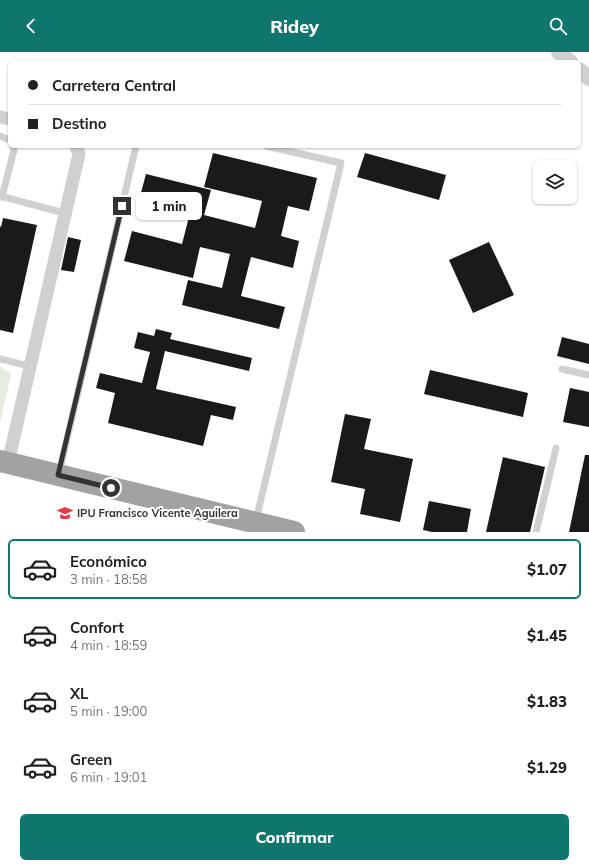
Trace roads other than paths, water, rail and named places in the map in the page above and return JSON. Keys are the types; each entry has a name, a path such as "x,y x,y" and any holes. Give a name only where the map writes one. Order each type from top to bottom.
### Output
{"highway":[{"path":"4,462 294,532"}],"street":[{"path":"559,52 568,60"},
{"path":"581,72 589,78"},
{"path":"4,462 29,366 79,154 77,148"}],"lane":[{"path":"14,148 1,197 64,213"},
{"path":"58,475 136,148"},
{"path":"256,522 341,163 275,148"},
{"path":"0,359 29,366"},
{"path":"562,369 589,375"},
{"path":"536,532 556,448"}],"place":[{"name":"IPU Francisco Vicente Aguilera","path":"65,513"}]}
